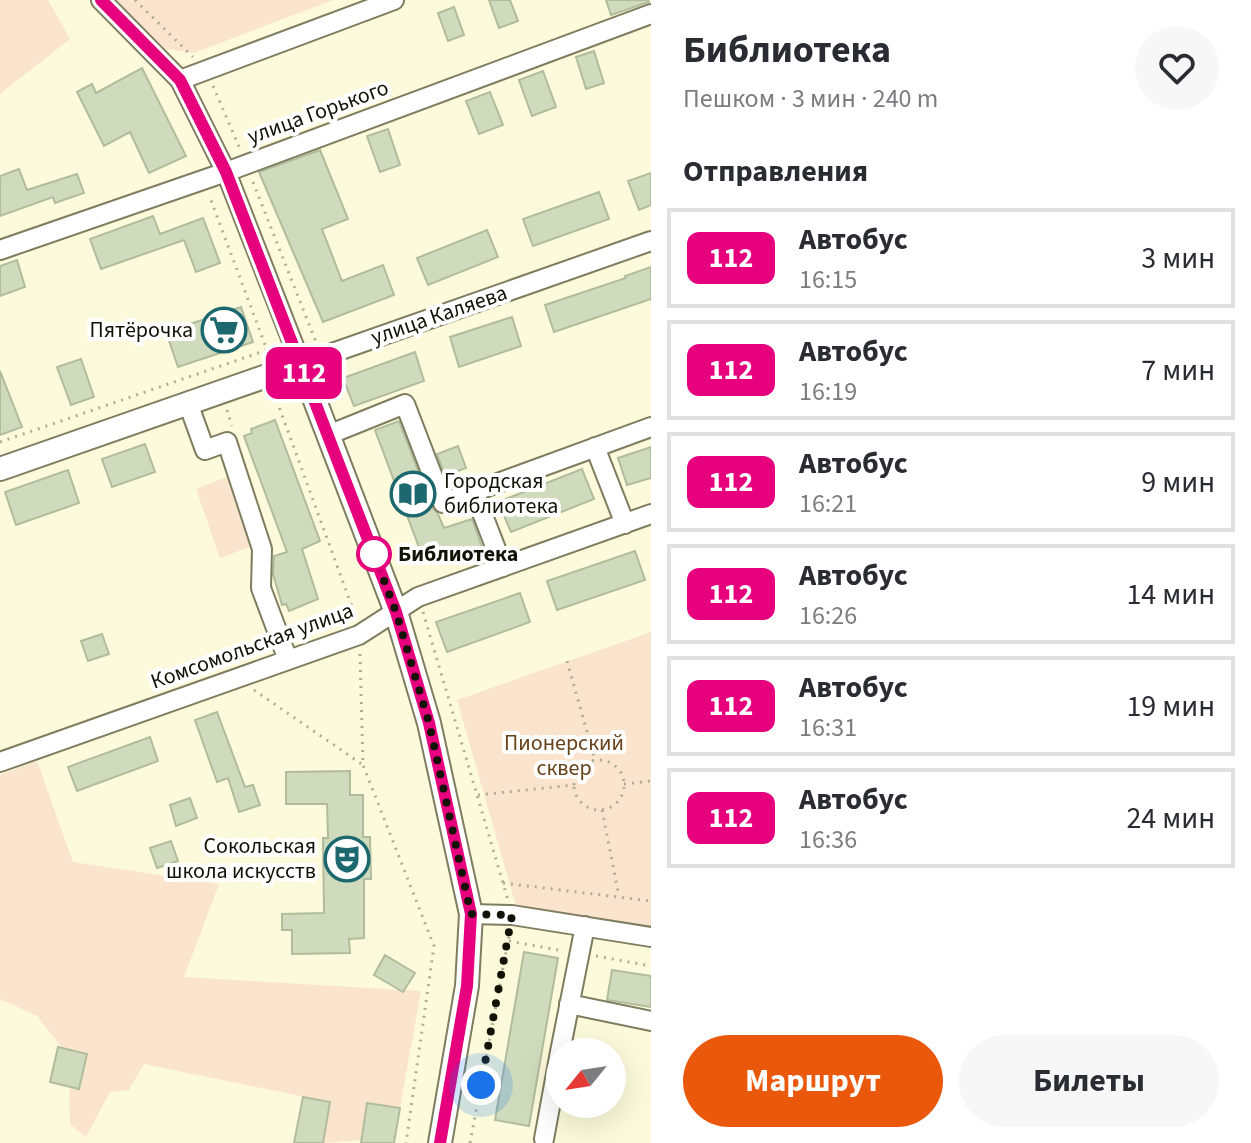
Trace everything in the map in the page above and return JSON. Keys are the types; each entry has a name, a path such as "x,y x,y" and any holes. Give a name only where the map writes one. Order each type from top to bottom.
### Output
{"main road":[{"name":"улица Каляева","path":"0,469 301,364"},
{"path":"301,364 396,612 429,723 471,914 467,986 440,1143"}],"street":[{"path":"101,0 180,80 226,172 301,364"},
{"path":"180,80 394,0"},
{"name":"улица Горького","path":"0,250 246,165 651,14"},
{"name":"улица Каляева","path":"301,364 651,241"},
{"path":"188,403 205,450 227,442 262,549 261,588 288,660"},
{"path":"328,435 405,404 443,503 651,427"},
{"path":"595,447 625,524"},
{"path":"474,492 503,567"},
{"name":"Комсомольская улица","path":"0,762 359,635 418,597 651,514"},
{"path":"471,914 512,915 651,937"},
{"path":"563,1038 585,926"},
{"path":"569,1004 651,1021"},
{"path":"544,1139 548,1118"}],"path":[{"path":"246,165 316,342 323,340"},
{"path":"0,442 267,350 207,189"},
{"path":"267,394 273,392 277,402 358,623 363,765 434,946 406,1143"},
{"path":"418,597 512,915 470,1143"},
{"path":"567,661 595,760"},
{"path":"236,678 363,765"},
{"path":"595,760 607,761 617,768 624,784 618,801 602,810 585,806 577,797 574,785 580,768 595,760"},
{"path":"624,784 651,781"},
{"path":"478,795 574,785"},
{"path":"602,810 619,896"},
{"path":"503,883 651,901"}],"green space":[{"path":"0,0 48,0 70,39 0,94"},
{"path":"103,0 333,0 194,53 160,48"},
{"path":"237,473 260,543 220,558 196,489"},
{"name":"Пионерский сквер","path":"651,632 651,927 516,906 457,700"},
{"path":"37,761 73,862 219,884 184,977 421,991 400,1108 367,1103 361,1140 323,1143 330,1102 144,1064 129,1090 110,1092 86,1137 70,1124 69,1056 37,1016 0,999 0,775"}],"building":[{"path":"489,0 510,0 518,21 499,28"},
{"path":"606,0 648,0 649,2 611,15"},
{"path":"454,7 464,35 448,41 438,13"},
{"path":"594,51 604,83 586,89 576,57"},
{"path":"142,68 186,156 149,173 130,132 104,146 77,92 92,84 96,93"},
{"path":"543,71 556,107 532,116 519,80"},
{"path":"490,92 503,125 479,134 466,101"},
{"path":"388,129 400,165 380,172 367,136"},
{"path":"320,150 348,219 322,229 342,281 383,265 394,295 323,322 259,172"},
{"path":"19,169 27,190 77,174 84,193 55,203 53,197 0,216 0,176"},
{"path":"651,173 651,205 639,210 628,181"},
{"path":"599,192 609,219 533,246 523,219"},
{"path":"153,216 160,234 203,218 220,263 196,272 184,240 101,269 90,239"},
{"path":"487,230 498,257 428,285 417,258"},
{"path":"17,260 25,287 0,296 0,266"},
{"path":"651,267 651,299 554,332 545,305"},
{"path":"241,307 253,342 178,367 166,332"},
{"path":"512,317 521,346 459,367 450,337"},
{"path":"415,352 424,381 354,406 343,378"},
{"path":"81,359 94,397 71,405 57,367"},
{"path":"0,371 22,427 0,435"},
{"path":"275,420 320,541 302,549 318,599 289,611 286,604 282,605 273,574 274,556 287,552 244,436 252,433 251,429"},
{"path":"399,421 432,507 444,528 472,519 482,547 436,561 423,558 375,430"},
{"path":"145,444 155,472 112,487 102,459"},
{"path":"458,446 466,468 445,476 437,454"},
{"path":"651,447 651,478 627,485 618,458"},
{"path":"582,469 594,499 511,532 498,502"},
{"path":"68,470 79,503 16,525 5,492"},
{"path":"635,551 645,580 557,610 547,581"},
{"path":"520,593 530,622 447,652 436,622"},
{"path":"102,634 109,654 88,661 81,641"},
{"path":"217,712 245,787 253,785 260,805 239,812 228,778 217,782 195,720"},
{"path":"150,737 158,761 77,791 68,767"},
{"name":"Сокольская школа искусств","path":"350,771 350,795 363,795 363,837 370,837 371,879 364,879 364,938 349,939 350,953 292,954 292,930 282,930 282,914 324,913 323,838 328,838 327,804 286,804 286,772"},
{"path":"190,798 197,818 176,826 170,805"},
{"path":"171,841 178,861 157,868 150,848"},
{"path":"524,952 558,958 529,1126 495,1120"},
{"path":"385,955 415,973 403,992 374,975"},
{"path":"612,970 651,976 651,1007 607,1000"},
{"path":"58,1047 87,1054 79,1089 50,1082"},
{"path":"303,1097 330,1102 323,1143 294,1143"},
{"path":"367,1103 400,1108 394,1143 361,1143"}],"bus line":[{"name":"112","path":"101,0 180,80 226,172 396,612 429,723 471,914 467,986 440,1143"}],"place":[{"name":"Пятёрочка","path":"224,330"},
{"name":"Городская библиотека","path":"413,494"},
{"name":"Библиотека","path":"374,554"},
{"name":"Сокольская школа искусств","path":"347,859"}],"route":[{"path":"374,554 396,612 429,723 471,914 512,915 481,1085"}]}
